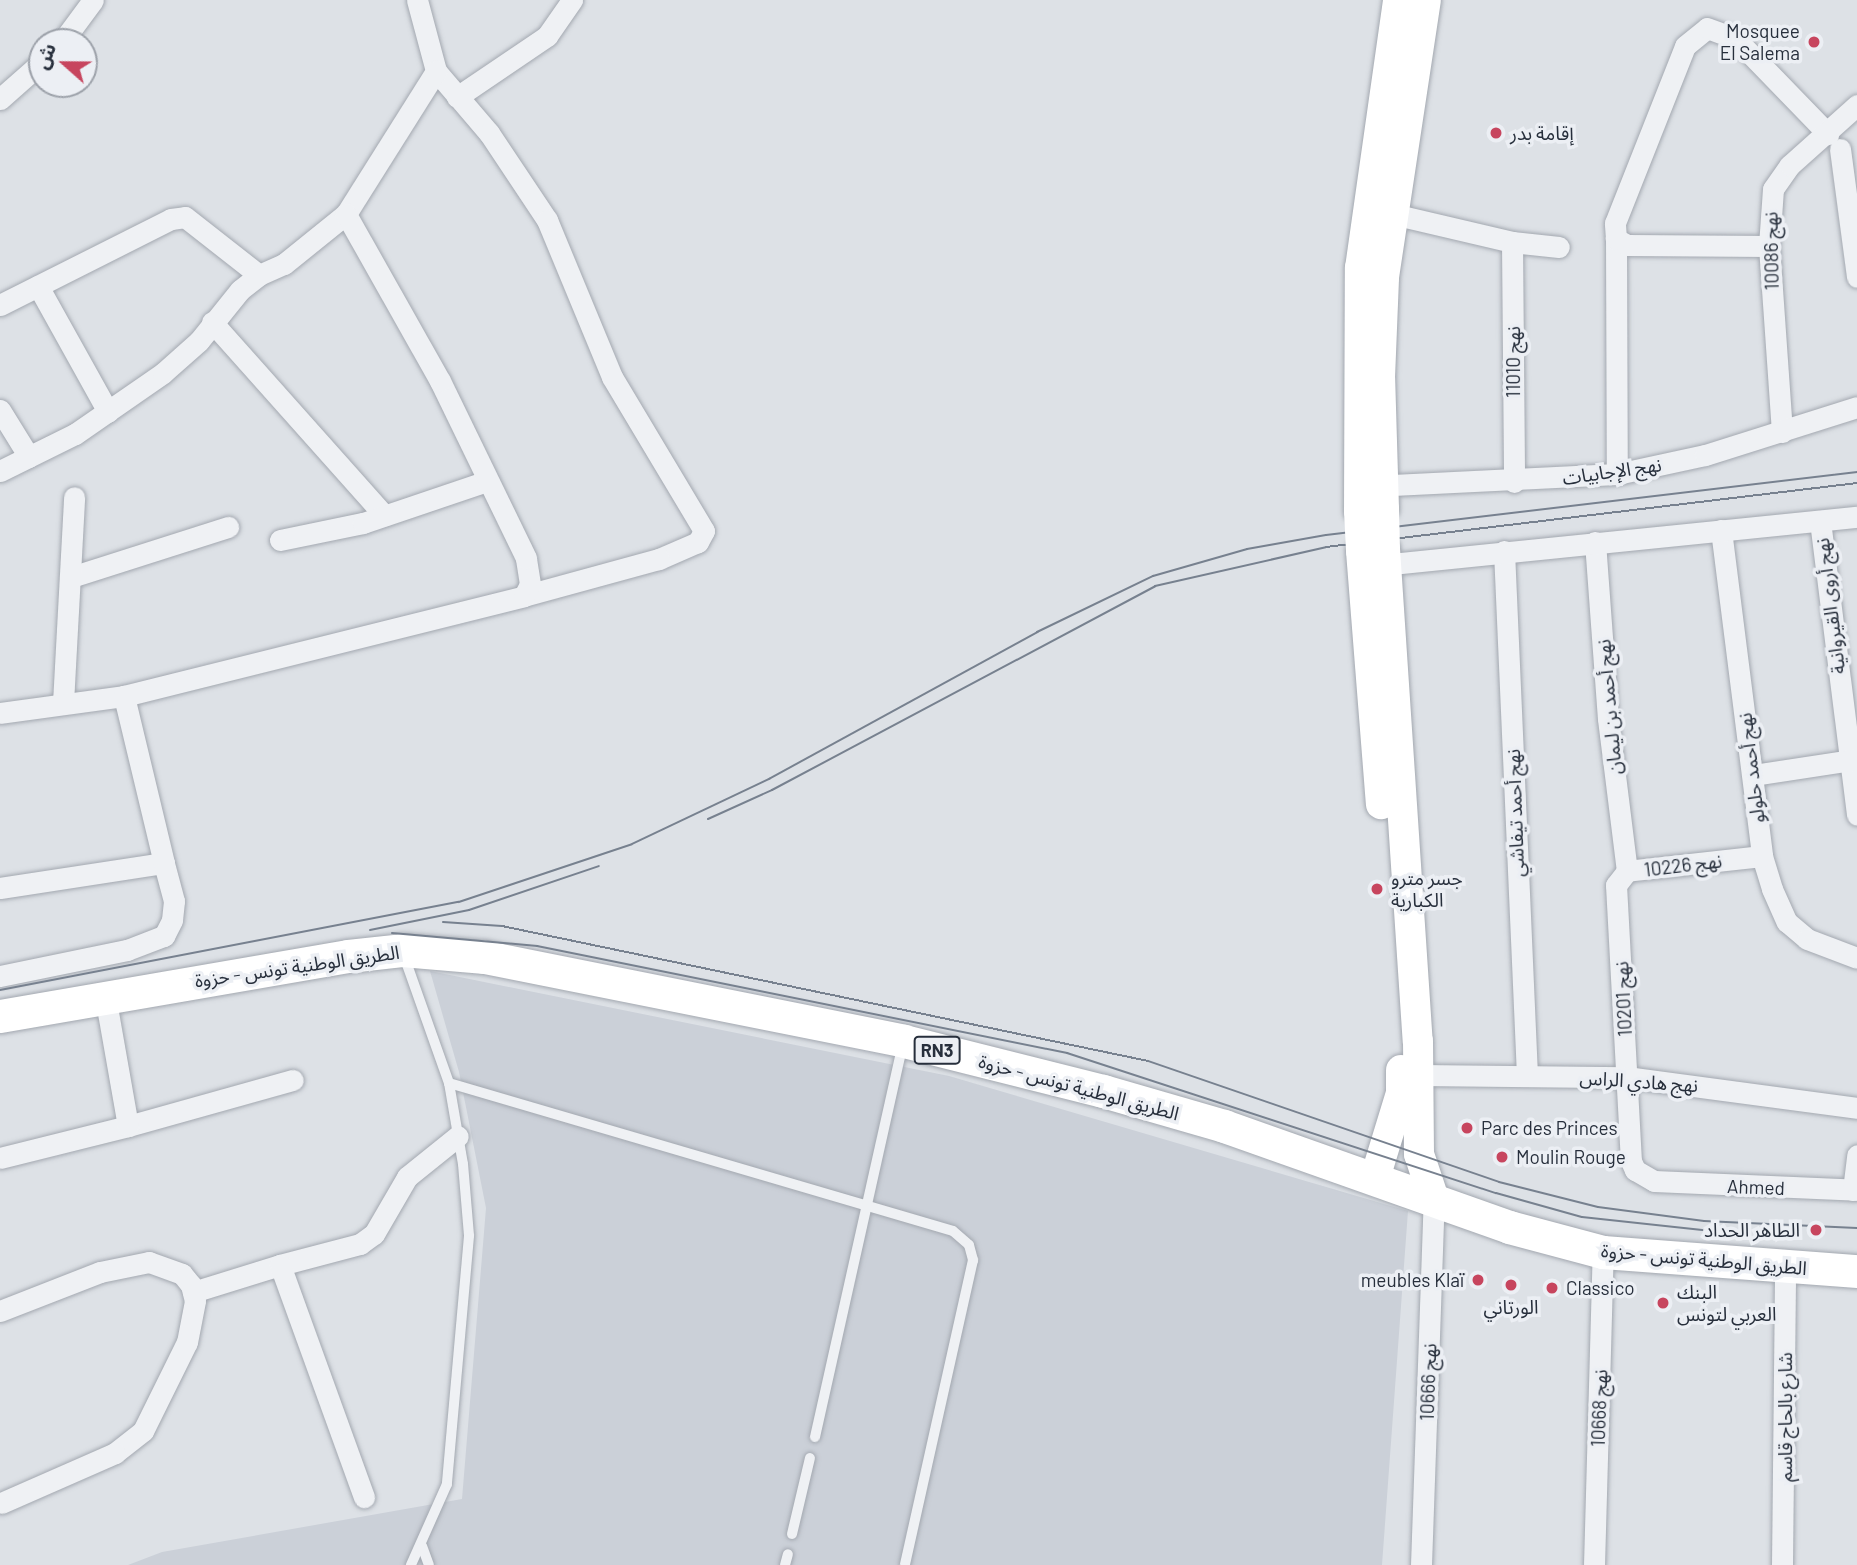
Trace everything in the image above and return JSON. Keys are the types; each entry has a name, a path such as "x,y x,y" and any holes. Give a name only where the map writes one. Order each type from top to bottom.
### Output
{"main road":[{"path":"1375,1178 1402,1078 1373,558 1372,498 1380,322 1380,211 1398,0"},
{"path":"1380,211 1426,0"},
{"path":"1373,558 1419,1075 1419,1154 1434,1199"},
{"name":"الطريق الوطنية تونس - حزوة","path":"0,1016 105,995 402,950 554,969 904,1041 1103,1091 1375,1178 1509,1227 1603,1252 1784,1268 1857,1271"}],"street":[{"path":"72,28 93,0"},
{"path":"0,713 124,696 524,596 659,559 698,542 704,531 612,377 547,220 489,133 436,71 416,0"},
{"path":"457,97 547,36 572,0"},
{"path":"1617,474 1615,223 1685,46 1707,28 1735,38 1842,144 1857,278"},
{"path":"0,471 108,412 184,356 212,322 259,275 284,264 346,214 436,71"},
{"path":"0,99 28,74"},
{"name":"نهج 10086","path":"1782,432 1769,246 1773,189 1790,165 1810,149 1842,144 1857,106"},
{"path":"1380,211 1512,242 1559,247"},
{"path":"346,214 422,348 526,558 530,584 524,596"},
{"path":"0,304 171,219 185,217 259,275"},
{"path":"1616,239 1627,245 1769,246"},
{"name":"نهج 11010","path":"1512,242 1514,482"},
{"path":"38,286 108,412"},
{"path":"212,322 384,516"},
{"name":"نهج الإجابيات","path":"1372,498 1617,474 1782,432 1857,407"},
{"path":"0,410 29,457"},
{"path":"280,540 384,516 487,481"},
{"path":"63,703 74,497"},
{"path":"1373,558 1504,551 1857,517"},
{"name":"نهج أروى القيروانية","path":"1820,521 1853,759 1857,816"},
{"path":"71,577 228,527"},
{"name":"نهج أحمد حلولو","path":"1721,530 1762,856 1787,922 1807,939 1857,958"},
{"name":"نهج أحمد بن ليمان","path":"1595,542 1608,719 1627,871"},
{"name":"نهج أحمد تيفاشي","path":"1504,551 1527,1075"},
{"path":"0,975 138,947 164,936 172,920 174,901 124,696"},
{"path":"1753,775 1853,759"},
{"name":"نهج 10226","path":"1619,930 1616,885 1627,871 1762,856"},
{"path":"0,888 164,863"},
{"name":"نهج 10201","path":"1619,930 1631,1161 1635,1170 1654,1181"},
{"path":"105,995 128,1126"},
{"name":"نهج هادي الراس","path":"1419,1075 1626,1077 1857,1108"},
{"path":"0,1158 293,1080"},
{"path":"193,1292 360,1244 374,1234 407,1177 458,1136"},
{"path":"1855,1190 1857,1155"},
{"name":"Ahmed","path":"1654,1181 1855,1190"},
{"name":"نهج 10666","path":"1422,1565 1434,1199"},
{"name":"نهج 10668","path":"1594,1565 1603,1252"},
{"path":"0,1311 127,1265 166,1266 182,1273 193,1292 187,1342 143,1431 115,1452 1,1503"},
{"path":"280,1265 364,1497"},
{"name":"شارع بالحاج قاسم","path":"1782,1565 1784,1268"}],"lane":[{"path":"402,950 449,1083 469,1236 467,1296 447,1484 422,1546 411,1565"},
{"path":"815,1437 904,1041"},
{"path":"449,1083 953,1231 969,1245 973,1260 905,1565"},
{"path":"792,1534 810,1458"},
{"path":"422,1546 429,1565"}],"shaded area":[{"path":"430,971 949,1076 1408,1211 1382,1565 128,1565 162,1552 462,1499 486,1208 459,1072"}],"tram line":[{"path":"0,990 459,902 632,844 769,779 1037,632 1153,576 1247,549 1326,535 1857,472"},
{"path":"708,819 772,790 1155,586 1326,547 1857,483"},
{"path":"370,930 469,910 599,866"},
{"path":"443,922 502,926 1148,1061 1499,1182 1598,1207 1704,1221 1857,1228"},
{"path":"392,933 537,946 1067,1053 1496,1193 1582,1217 1702,1230"}],"place":[{"name":"Mosquee El Salema","path":"1814,42"},
{"name":"إقامة بدر","path":"1496,133"},
{"name":"جسر مترو الكبارية","path":"1377,889"},
{"name":"Parc des Princes","path":"1467,1128"},
{"name":"Moulin Rouge","path":"1502,1157"},
{"name":"الطاهر الحداد","path":"1816,1230"},
{"name":"meubles Klaï","path":"1478,1280"},
{"name":"الورتاني","path":"1511,1285"},
{"name":"Classico","path":"1552,1288"},
{"name":"البنك العربي لتونس","path":"1663,1303"}]}
